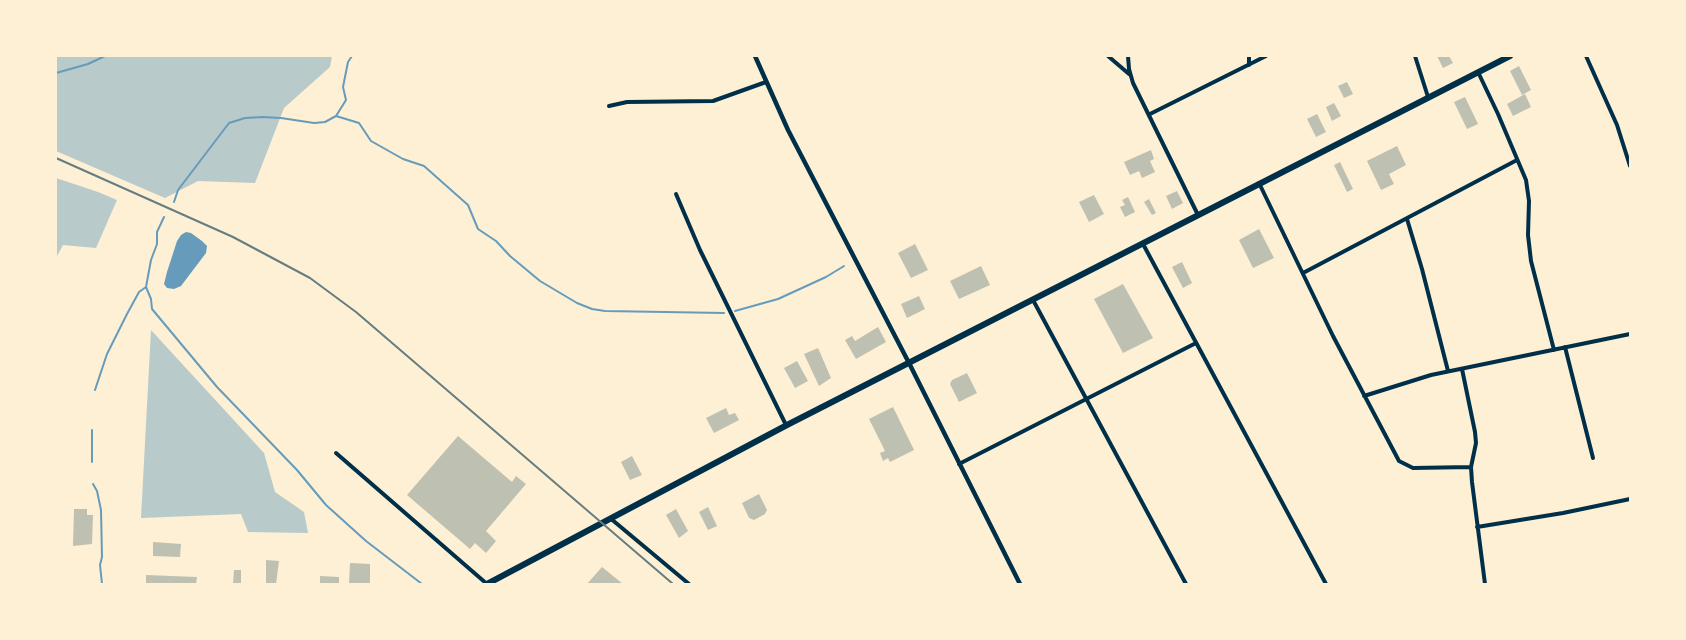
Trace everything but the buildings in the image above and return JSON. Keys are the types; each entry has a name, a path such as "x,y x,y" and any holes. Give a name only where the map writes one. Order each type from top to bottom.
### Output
{"main road":[{"path":"487,584 787,425 1259,182 1510,56"}],"street":[{"path":"755,56 788,130 909,363 1020,585"},
{"path":"1108,56 1130,75"},
{"path":"1128,56 1130,75 1198,214"},
{"path":"1249,56 1249,65"},
{"path":"1150,114 1266,56"},
{"path":"1415,56 1428,97"},
{"path":"1586,56 1616,123 1630,166"},
{"path":"1478,72 1526,180 1531,261 1554,350"},
{"path":"609,106 627,102 714,101 766,82"},
{"path":"1303,273 1518,160"},
{"path":"1259,182 1393,453 1404,465 1413,468 1471,467"},
{"path":"676,194 700,250 787,425"},
{"path":"1407,219 1448,372"},
{"path":"1143,243 1326,585"},
{"path":"1032,300 1186,585"},
{"path":"1364,396 1448,372 1630,334"},
{"path":"959,464 1086,397 1196,343"},
{"path":"1565,347 1593,458"},
{"path":"1462,369 1475,432 1475,453 1471,467 1485,585"},
{"path":"336,453 487,584"},
{"path":"1477,527 1630,499"},
{"path":"610,518 689,585"}],"shaded area":[{"path":"56,56 332,56 330,67 284,108 255,183 198,181 165,198 56,151"},
{"path":"56,178 117,200 96,248 63,245 56,258"},
{"path":"151,330 264,453 275,492 304,512 308,533 248,532 241,514 141,518"}],"water":[{"path":"186,232 191,233 207,246 206,253 181,286 174,289 167,288 164,284 177,241"}],"waterway":[{"path":"56,73 88,64 105,56"},
{"path":"174,202 178,190 229,123 245,118 263,117 314,123 325,122 336,116 346,100 343,87 348,62 352,56"},
{"path":"336,116 359,123 371,141 403,159 424,166 468,205 478,229 496,241 540,281 577,303 605,311 724,313"},
{"path":"164,217 157,232 157,244 151,260 146,287 152,309 217,387 297,470 326,505 366,541 422,584"},
{"path":"735,311 778,299 844,266"},
{"path":"95,390 107,354 139,292 146,287"},
{"path":"92,430 92,462"},
{"path":"93,484 101,510 102,584"}],"railway":[{"path":"56,158 233,237 310,278 356,312 673,584"}]}
